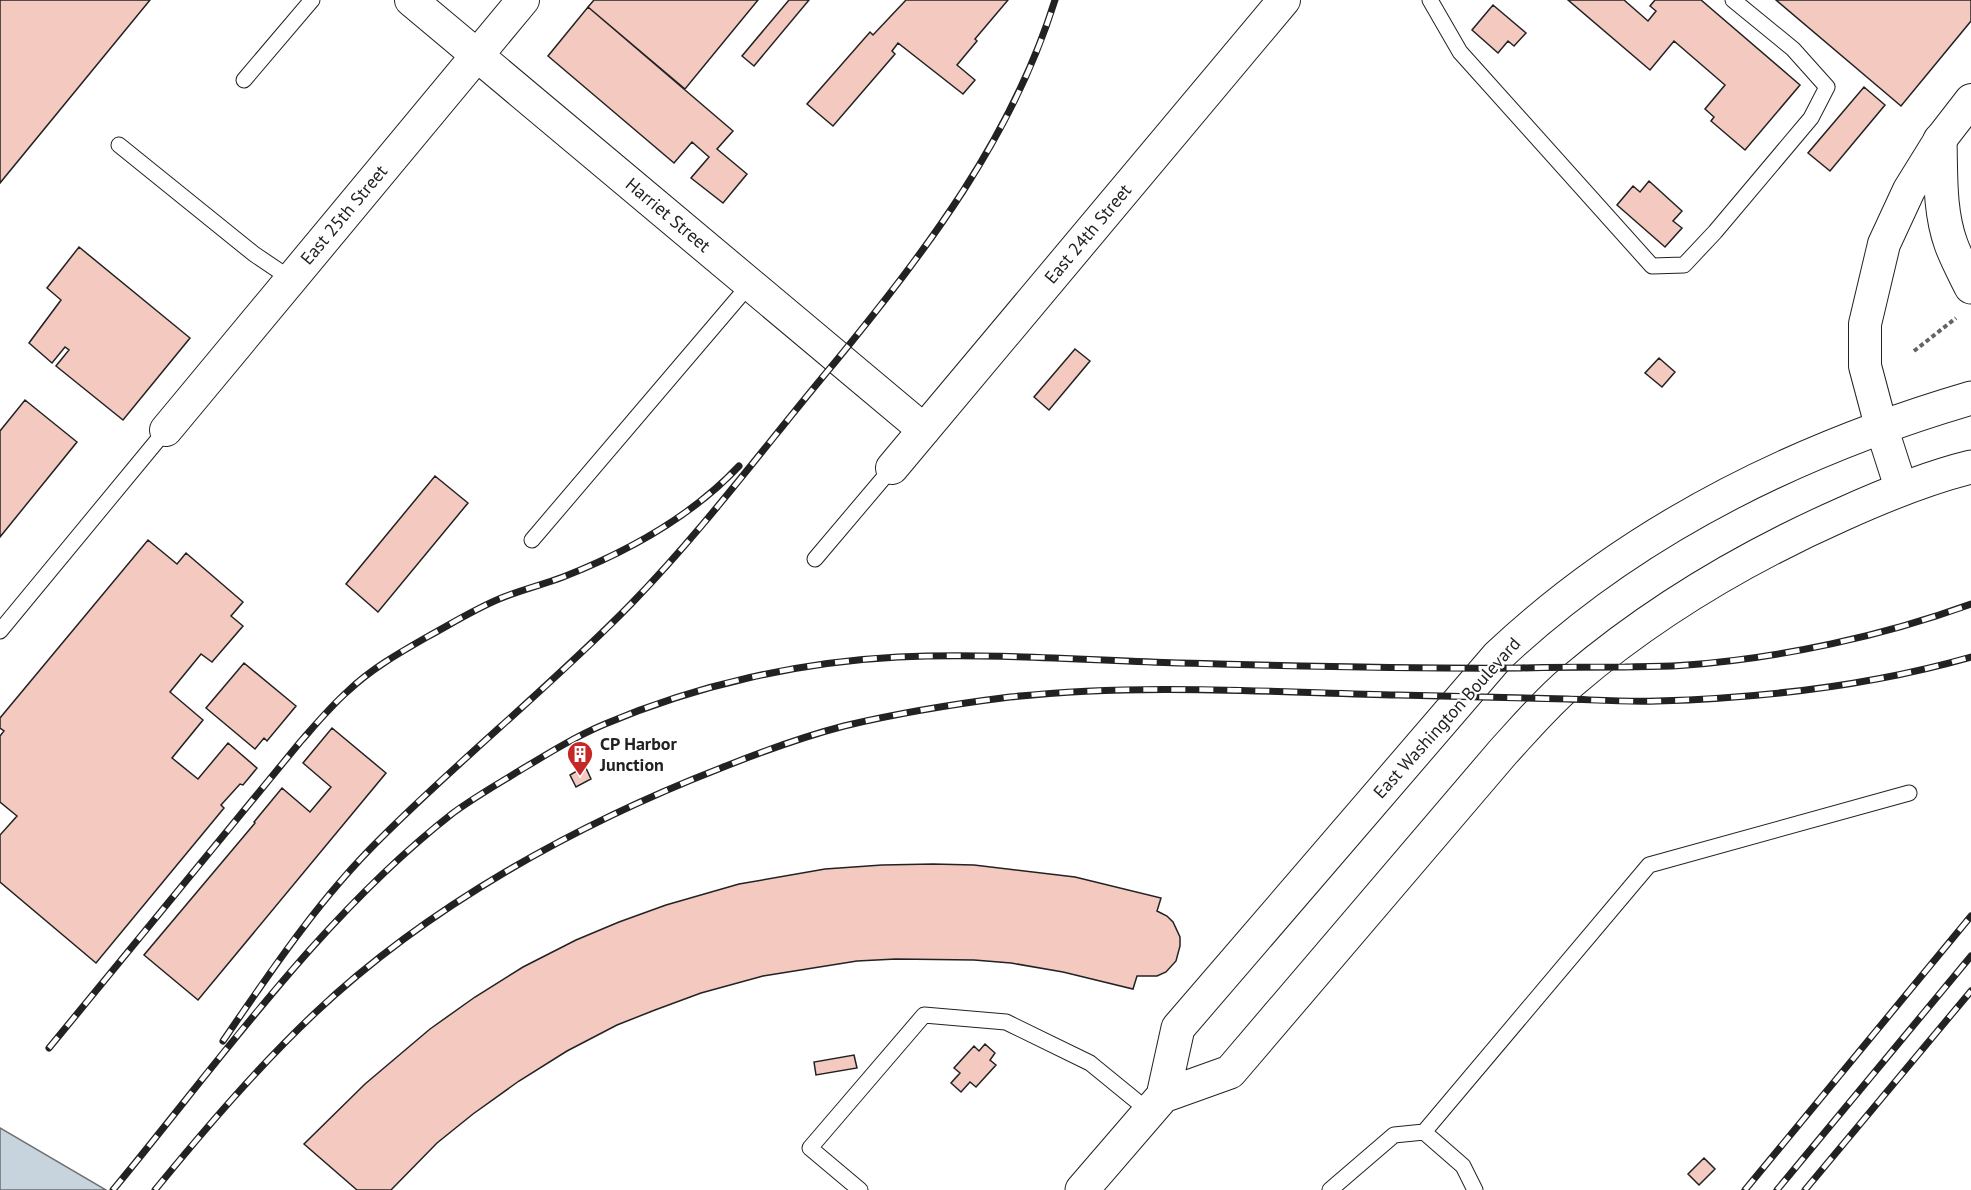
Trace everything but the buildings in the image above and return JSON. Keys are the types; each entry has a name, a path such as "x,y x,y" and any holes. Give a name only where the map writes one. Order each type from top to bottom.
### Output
{"main road":[{"path":"1940,140 1942,197 1948,232 1967,300"},
{"name":"East Washington Boulevard","path":"1082,1190 1156,1104 1178,1029 1498,656 1523,632 1613,564 1720,497 1775,470 1881,426 1971,398"},
{"name":"East Washington Boulevard","path":"1156,1104 1230,1072 1503,752 1571,682 1642,627 1693,593 1800,532 1901,488 1971,468"}],"street":[{"name":"Harriet Street","path":"411,0 924,430"},
{"name":"East 25th Street","path":"166,430 523,0"},
{"name":"East 24th Street","path":"892,468 1284,0"},
{"path":"1901,488 1865,366 1865,324 1884,244 1909,190 1940,140 1971,100"}],"lane":[{"path":"244,80 312,0"},
{"path":"1430,0 1460,52 1652,266 1684,265 1716,231 1811,118 1827,87 1793,49 1733,0"},
{"path":"119,145 254,254 291,279"},
{"path":"532,540 750,284"},
{"path":"0,631 166,430"},
{"path":"815,559 892,468"},
{"path":"1330,1190 1394,1135 1424,1132 1649,866 1909,793"},
{"path":"860,1190 810,1148 924,1015 1006,1022 1090,1063 1156,1104"},
{"path":"1424,1132 1463,1166 1475,1190"}],"path":[{"path":"1914,351 1967,300"}],"shaded area":[{"path":"0,1128 106,1190 0,1190"}],"railway":[{"path":"223,1041 259,988 336,886 411,809 631,604 710,515 870,319 934,234 990,146 1015,100 1037,51 1055,0"},
{"path":"49,1048 301,741 357,683 396,655 480,608 587,567 657,531 701,501 739,466"},
{"path":"113,1190 273,992 359,897 405,854 460,808 559,747 605,724 676,698 786,670 898,657 1003,656 1393,668 1679,666 1759,657 1831,644 1903,626 1971,604"},
{"path":"155,1190 232,1099 315,1013 406,937 455,903 506,871 613,815 736,762 828,730 926,709 1010,697 1107,690 1253,691 1634,701 1736,697 1855,683 1971,657"},
{"path":"1745,1190 1971,916"},
{"path":"1777,1190 1971,956"},
{"path":"1805,1190 1971,991"}],"place":[{"name":"CP Harbor Junction","path":"580,777"}]}
